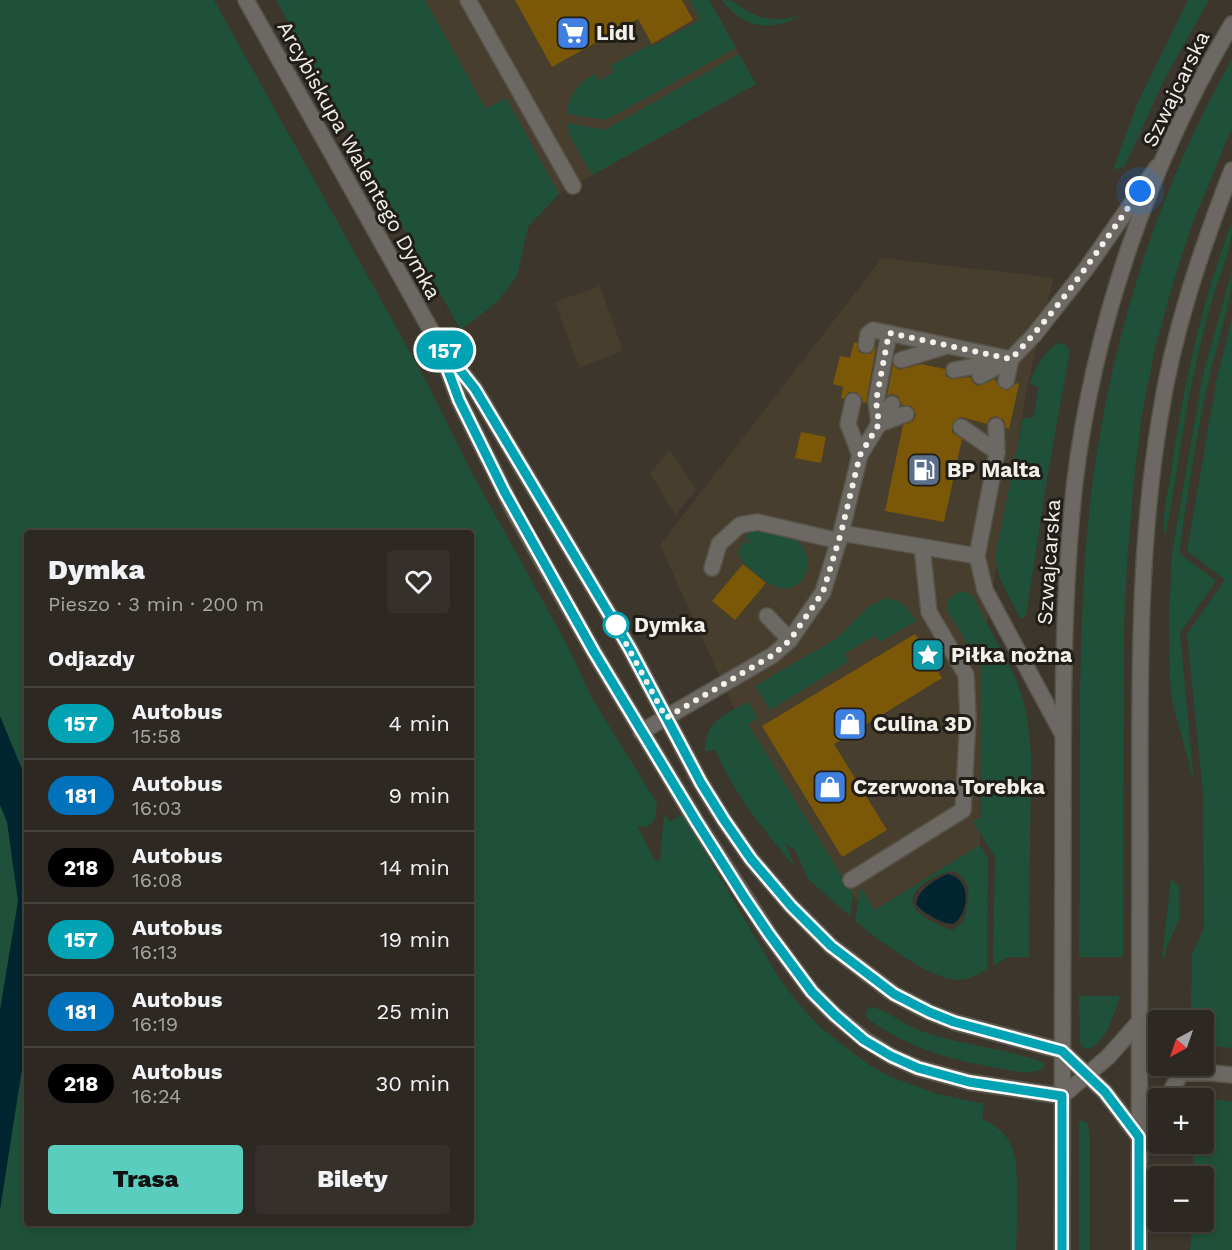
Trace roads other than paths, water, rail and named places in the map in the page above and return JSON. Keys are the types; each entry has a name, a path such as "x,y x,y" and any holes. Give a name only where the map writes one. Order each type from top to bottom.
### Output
{"street":[{"name":"Arcybiskupa Walentego Dymka","path":"246,0 437,341 459,400 514,511 641,732 769,934 812,992 864,1040 918,1068 969,1082 1062,1096"},
{"path":"468,0 573,186"},
{"name":"Szwajcarska","path":"1062,1096 1063,735 1069,545 1076,478 1104,331 1116,288 1147,200 1167,152 1199,84 1232,24"},
{"path":"980,376 1011,359 1034,335 1086,269 1167,152"},
{"path":"1139,1250 1140,648 1150,483 1171,360 1203,248 1232,170"},
{"path":"866,345 868,334 873,330 1011,359"},
{"path":"879,424 876,401 889,333"},
{"name":"Arcybiskupa Walentego Dymka","path":"437,341 475,389 630,649 701,783 744,849 791,906 831,946 894,994 954,1022 1062,1051 1105,1092 1139,1137"},
{"path":"901,360 950,345"},
{"path":"928,365 950,345"},
{"path":"954,370 1011,359"},
{"path":"1006,381 1011,359"},
{"path":"853,400 848,424 860,455"},
{"path":"641,732 773,655 790,640 823,592 840,537 860,455 892,404"},
{"path":"879,424 906,414"},
{"path":"966,423 997,452"},
{"path":"996,426 997,452 977,556 985,590 1063,735"},
{"path":"712,568 719,544 740,525 758,522 840,537 977,556"},
{"path":"851,880 963,810 968,718 966,675 929,612 922,547"},
{"path":"767,616 790,640"},
{"path":"1139,1022 1148,1031"},
{"path":"1062,1250 1062,1096 1108,1057 1139,1022"},
{"path":"1214,1073 1232,1075"},
{"path":"1139,1137 1148,1125"}],"water":[{"path":"0,716 24,774 24,1056 0,1210 0,1010 18,901 7,822 0,805"},
{"path":"947,874 961,882 966,897 962,913 953,924 933,917 916,904 924,889"}],"place":[{"name":"Lidl","path":"573,33"},
{"name":"BP Malta","path":"924,470"},
{"name":"Dymka","path":"616,625"},
{"name":"Piłka nożna","path":"928,655"},
{"name":"Culina 3D","path":"850,724"},
{"name":"Czerwona Torebka","path":"830,787"}]}
